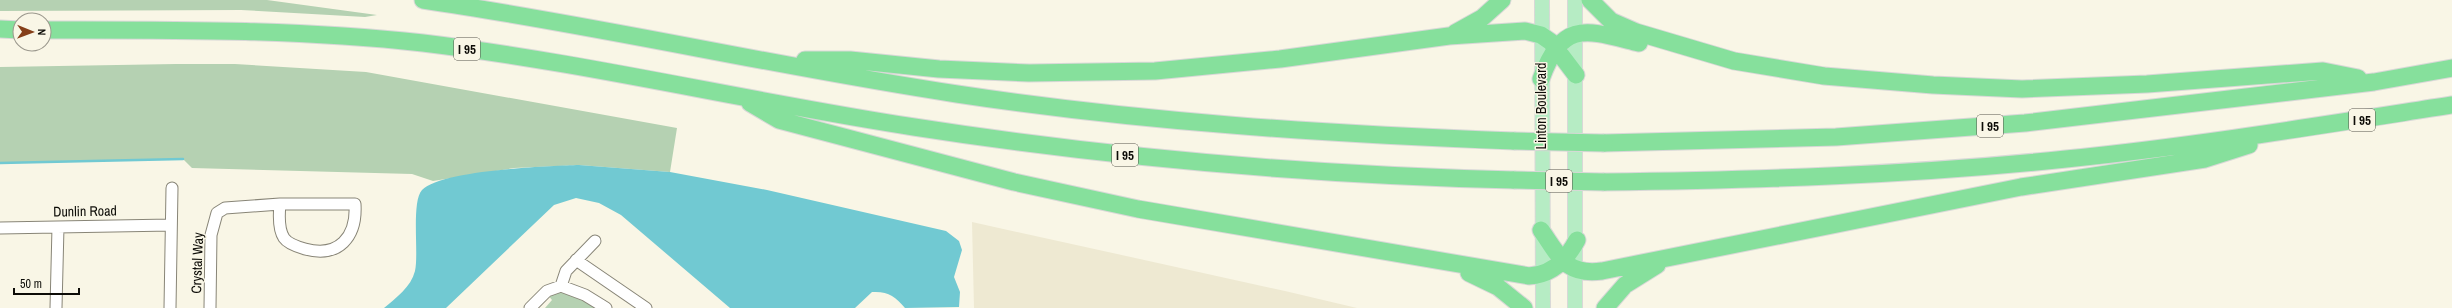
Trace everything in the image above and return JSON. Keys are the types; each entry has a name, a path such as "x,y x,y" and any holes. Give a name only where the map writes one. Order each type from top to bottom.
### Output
{"highway":[{"name":"I 95","path":"423,0 953,94 1135,117 1331,133 1514,142 1604,142 1804,138 1978,128 2120,114 2374,82 2452,68"},
{"path":"1449,36 1482,18 1502,0"},
{"path":"1590,0 1606,17 1619,25 1692,50 1734,61 1824,76 1961,87 2087,88 2323,71 2374,82"},
{"path":"0,30 12,30"},
{"name":"I 95","path":"52,30 275,31 379,39 522,57 915,127 1098,152 1283,170 1514,180 1604,182 1818,177 1965,168 2110,154 2293,131 2452,105"},
{"path":"765,61 850,60 968,71 1092,73 1218,66 1449,36 1525,31 1541,35 1556,47 1576,75"},
{"path":"1540,79 1556,47 1576,34 1591,32 1644,44 1692,50"},
{"path":"739,96 779,120 1045,189 1191,220 1529,276 1542,274 1569,266 1602,271 2052,181 2205,159 2293,131"},
{"path":"1541,230 1569,266"},
{"path":"1569,266 1577,240"},
{"path":"1605,308 1625,285 1673,258"},
{"path":"1441,262 1498,287 1524,308"}],"main road":[{"name":"Linton Boulevard","path":"1542,0 1540,79 1543,308"},
{"path":"1575,0 1577,240"},
{"path":"1569,266 1575,308"}],"street":[{"path":"170,308 172,188"},
{"name":"Crystal Way","path":"210,308 211,234 217,213 225,208 280,204 355,204 354,225 341,246 335,249 315,251 302,248 284,239 282,234 280,204"},
{"name":"Dunlin Road","path":"0,228 171,225"},
{"path":"56,308 58,227"},
{"path":"561,286 566,271 595,241"},
{"path":"576,260 646,308"},
{"path":"530,308 547,291 561,286 585,295 606,308"}],"shaded area":[{"path":"972,222 1285,291 1357,308 974,308"}],"green space":[{"path":"0,0 267,0 377,15 365,17 241,10 0,11"},
{"path":"235,64 366,72 677,128 670,172 579,165 514,168 433,181 412,174 192,168 183,159 0,163 0,67"},
{"path":"561,290 600,308 545,308 552,300 548,295"}],"water":[{"path":"579,165 670,172 767,190 946,231 959,241 962,250 954,277 960,292 959,307 905,308 898,300 887,293 872,292 855,308 730,308 621,215 599,203 576,198 554,205 446,308 384,308 407,287 415,271 416,216 419,196 422,190 433,183 450,178 496,170"}],"waterway":[{"path":"0,163 183,159"}]}
